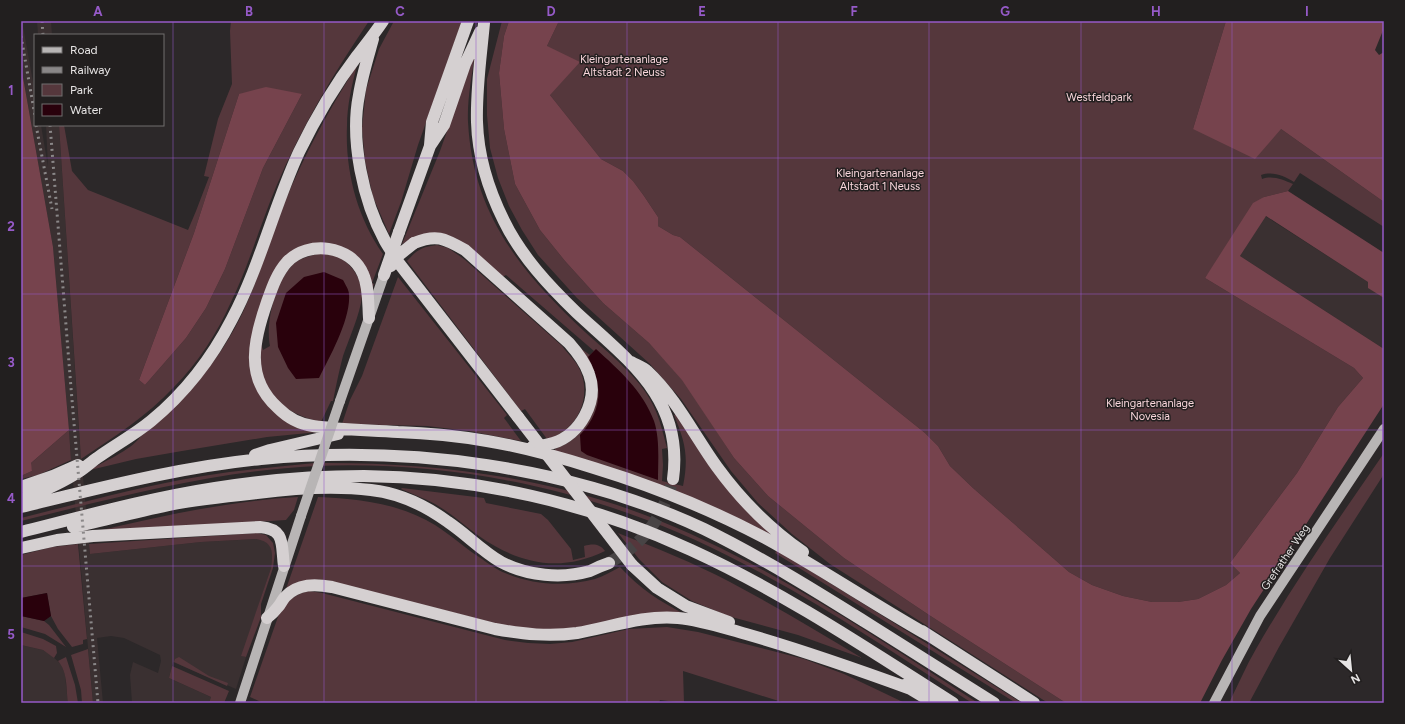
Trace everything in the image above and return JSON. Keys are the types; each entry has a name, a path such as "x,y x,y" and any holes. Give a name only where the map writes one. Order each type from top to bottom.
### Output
{"highway":[{"path":"21,500 55,485 80,471 97,458 125,441 151,421 175,399 193,379 232,319 241,300 282,190 300,151 321,112 342,78 357,56 374,36 383,21"},
{"path":"430,146 432,122 468,21"},
{"path":"384,275 430,146 444,125 465,64 485,22"},
{"path":"485,22 478,82 477,122 479,146 494,198 504,222 518,245 542,276 576,312 631,362 661,403 670,423 675,448 673,479"},
{"path":"374,36 358,97 356,130 358,158 365,188 372,214 385,241 398,262 632,565 657,588 686,606 725,621 796,640 840,655 874,669 911,688 934,703"},
{"path":"384,275 399,255 414,243 435,237 451,242 465,250 568,343 580,356 586,366 592,383 592,395 584,418 577,428 567,437 553,443 525,448"},
{"path":"369,318 366,284 363,272 355,261 342,253 328,248 314,248 300,253 288,261 279,273 261,319 255,347 254,362 257,376 270,401 279,410 291,418 306,425 443,435 487,441 525,448 632,479 682,498 726,518 803,560 887,612 928,635"},
{"path":"631,362 646,370 666,392 684,416 717,467 735,490 759,516 782,537 890,608 928,635 1034,703"},
{"path":"240,461 270,450 361,430"},
{"path":"21,507 167,474 240,461 314,455 370,455 427,458 486,465 537,474 599,490 649,507 701,528 750,552 801,582 994,703"},
{"path":"21,487 97,458"},
{"path":"21,532 162,498 214,488 306,478 365,476 422,479 491,488 541,498 591,511 638,528 690,550 739,573 790,601 953,703"},
{"path":"21,540 174,504 226,496 328,486 372,490 396,496 422,506 448,522 502,562 517,569 541,574 570,575 589,571 609,563"},
{"path":"21,548 57,540 93,536 260,527 276,531 281,538 284,566"},
{"path":"267,618 279,606 285,597 294,590 306,585 319,585 521,634 550,636 577,633 651,618 678,618 703,622 795,648 911,688"}],"main road":[{"path":"240,703 284,566 384,275"},
{"name":"Grefrather Weg","path":"1214,703 1260,616 1384,429"}],"shaded area":[{"path":"22,21 34,87 34,126 41,126 48,167 46,126 59,126 79,432 90,554 201,542 256,539 264,540 270,546 273,554 271,568 242,656 246,657 236,689 173,662 169,678 211,697 209,703 132,703 130,675 133,662 158,673 161,661 160,655 124,638 111,636 97,638 103,703 93,703 53,247 21,66"},
{"path":"37,21 51,21 52,34 38,34"},
{"path":"509,21 559,21 547,46 580,62 550,95 601,159 623,171 633,181 658,217 658,226 673,235 680,237 925,433 938,446 950,466 1069,572 1092,585 1123,596 1152,602 1178,602 1198,599 1226,585 1240,573 1230,563 1297,473 1338,407 1363,378 1354,368 1205,278 1253,203 1264,197 1288,191 1384,253 1384,298 1368,288 1368,282 1266,216 1240,256 1384,349 1384,404 1251,609 1200,703 1066,703 929,615 844,558 768,496 734,458 682,380 649,343 603,303 565,261 540,230 515,184 504,129 499,73 504,36"},
{"path":"1226,21 1384,21 1384,28 1375,50 1379,55 1384,52 1384,202 1281,129 1255,159 1193,129"},
{"path":"21,66 53,247 69,430 31,463 32,471 21,476"},
{"path":"266,87 302,94 263,168 225,269 206,308 186,338 145,385 139,380 194,233 239,94"},
{"path":"1265,216 1368,282 1369,288 1384,298 1384,349 1240,256"},
{"path":"21,645 43,650 62,665 65,675 68,703 21,703"}],"green space":[{"path":"231,21 369,21 330,81 296,144 276,187 249,259 226,313 206,347 183,378 164,398 130,426 81,459 59,126 64,126 72,171 88,190 188,230 209,177 204,176 218,119 232,84","holes":["239,94 302,94 263,168 225,269 206,308 186,338 145,385 139,380 194,233"]},
{"path":"394,21 462,21 418,145 401,202 389,234 373,197 365,161 362,128 366,90 379,49"},
{"path":"502,21 509,21 504,36 499,73 504,129 515,184 540,230 565,261 603,303 649,343 683,380 734,458 768,496 844,558 929,615 1066,703 1048,703 830,564 792,534 758,503 731,471 681,399 650,364 577,298 538,255 509,206 498,178 490,148 487,115 487,79"},
{"path":"559,21 1226,21 1193,129 1281,129 1384,202 1384,227 1300,173 1294,182 1278,175 1261,175 1262,179 1274,178 1293,184 1288,191 1264,197 1205,278 1354,368 1363,378 1338,407 1297,473 1230,563 1240,573 1226,585 1198,599 1178,602 1152,602 1123,596 1092,585 1069,572 973,488 950,466 938,446 925,433 680,237 673,235 658,226 658,217 633,181 623,171 601,159 550,95 547,46"},
{"path":"475,53 468,113 472,155 479,186 490,213 504,239 521,264 540,287 585,332 632,375 647,395 658,416 667,448 662,449 662,481 683,486 686,457 681,433 674,415 677,414 774,537 555,452 555,449 572,440 585,427 594,410 596,401 597,382 595,373 586,357 573,343 590,355 594,351 506,275 502,277 467,247 420,235 402,244 440,151"},
{"path":"357,65 347,118 348,160 354,193 366,225 383,254 372,283 374,284 370,296 342,247 289,254 260,312 258,388 319,432 267,437 182,451 136,459 86,471 116,456 136,442 171,410 212,364 234,330 249,299 284,204 300,168 327,116"},
{"path":"437,245 448,248 464,259 562,346 576,363 581,372 583,381 584,399 577,417 556,436 547,439 525,409 521,411 407,261 420,250"},
{"path":"317,254 329,254 336,256 348,264 357,276 362,290 361,304 343,356 333,401 331,401 321,422 300,415 281,404 268,388 263,378 261,366 261,344 263,350 270,346 269,325 271,313 283,278 296,262 303,258"},
{"path":"398,277 507,415 504,418 521,441 469,431 427,426 342,424 350,400 362,376"},
{"path":"69,430 71,460 38,475 21,479 21,476 32,471 30,464"},
{"path":"1384,453 1384,474 1330,558 1249,703 1229,703 1252,655 1286,599"},
{"path":"315,463 399,465 441,468 483,474 565,490 605,501 645,515 689,533 774,576 857,625 978,703 972,703 859,630 801,595 742,563 692,539 641,518 589,500 535,486 481,476 426,469 371,466 316,466 241,473 204,479 131,494 21,521 21,518 112,495 180,480 231,472"},
{"path":"401,489 484,498 486,503 541,514 548,520 571,549 573,560 585,557 584,546 595,545 603,548 605,551 588,558 572,562 540,562 525,559 494,546 435,504"},
{"path":"298,497 294,510 286,520 93,532 169,515 220,506"},
{"path":"318,497 363,501 393,507 407,512 435,525 496,569 527,580 550,584 584,582 605,575 620,567 635,582 651,594 686,615 554,631 506,626 325,580 305,581 286,589"},
{"path":"257,533 266,535 273,543 275,553 273,568 261,604 261,617 246,657 241,656 271,568 271,549 262,540 201,542 90,554 89,544"},
{"path":"618,533 689,562 730,582 797,619 862,658 798,635 728,616 692,601 662,582 639,559"},
{"path":"78,544 87,639 83,640 83,644 72,647 58,629 51,616 47,593 21,598 21,555 52,547"},
{"path":"777,550 1022,703 1016,703 775,553"},
{"path":"309,591 322,593 505,640 528,643 550,644 572,642 629,629 667,627 698,632 804,659 844,674 905,703 785,703 683,671 684,703 660,700 659,703 263,703 250,697 280,611 293,598"},
{"path":"21,616 44,621 49,625 66,647 45,634 21,627"},
{"path":"21,632 43,639 56,646 57,653 54,658 43,650 21,645"},
{"path":"88,649 93,703 82,703 81,690 71,655"},
{"path":"66,657 75,685 78,703 68,703 64,670 58,661"},
{"path":"179,657 209,676 228,683 227,686 174,662 175,659"},
{"path":"172,666 229,691 224,703 209,703 211,697 169,678"}],"water":[{"path":"324,272 343,280 346,285 349,294 347,315 339,337 319,378 296,379 288,368 278,347 276,323 286,293 304,277"},
{"path":"596,349 630,382 644,400 649,410 654,421 657,435 658,480 587,455 581,451 580,435 588,426 597,407 598,388 593,367 588,357"},
{"path":"47,593 51,616 44,621 21,616 21,598"}],"tunnel":[{"path":"609,563 633,547 650,528 663,506 673,479"}],"railway":[{"path":"42,21 43,34"},
{"path":"21,36 34,110"},
{"path":"36,126 52,209"},
{"path":"50,126 98,703"}],"park label":[{"name":"Kleingartenanlage Altstadt 2 Neuss","path":"624,65"},
{"name":"Westfeldpark","path":"1099,97"},
{"name":"Kleingartenanlage Altstadt 1 Neuss","path":"880,179"},
{"name":"Kleingartenanlage Novesia","path":"1150,409"}]}
